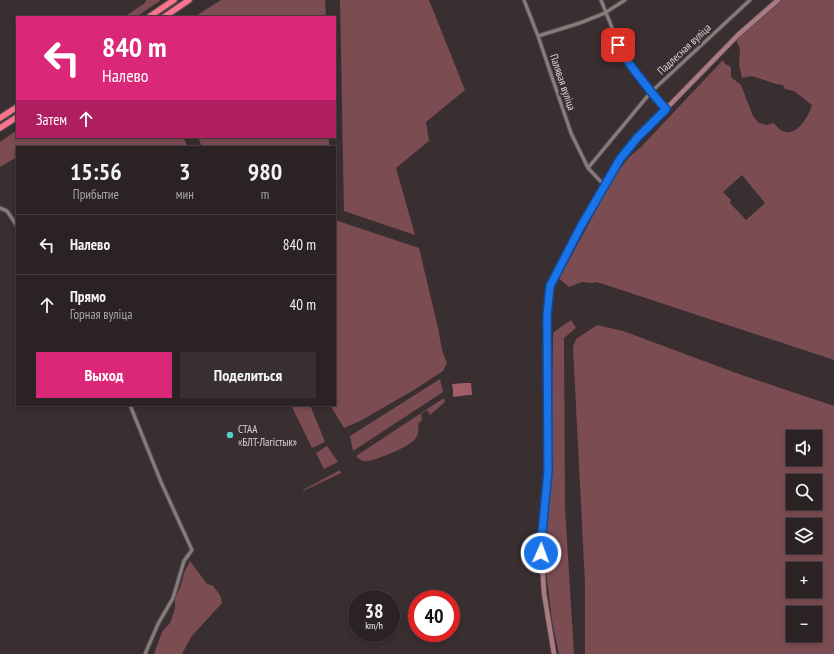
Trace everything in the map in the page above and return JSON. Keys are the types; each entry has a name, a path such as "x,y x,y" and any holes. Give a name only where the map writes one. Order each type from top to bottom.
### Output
{"highway":[{"path":"165,16 189,0"},
{"path":"150,16 172,1"},
{"path":"0,118 16,108"},
{"path":"0,128 16,118"}],"street":[{"name":"Палявая вуліца","path":"524,0 538,36 571,133 588,168 604,185"},
{"path":"601,0 624,58 658,102 666,109"},
{"path":"538,36 580,23 605,12 625,0"},
{"name":"Падлесная вуліца","path":"588,168 651,92 750,0"},
{"path":"554,654 544,593 541,544 548,471 547,316 549,294 553,279 604,185 625,151 738,35 778,0"},
{"path":"0,208 7,211 16,224"},
{"path":"130,406 164,489 192,550 184,561 173,598 158,624 145,654"}],"shaded area":[{"path":"146,0 161,0 137,16 126,16 145,3"},
{"path":"221,0 325,0 326,16 196,16"},
{"path":"340,0 429,0 465,90 426,122 429,141 396,168 415,235 344,211"},
{"path":"782,0 834,0 834,360 597,282 582,282 569,287 559,279 615,175 630,156 641,147 723,60 725,64 731,67 731,77 741,85 753,116 759,123 767,125 774,123 786,132 792,132 802,124 812,105 794,91 785,89 783,85 752,76 742,78 739,65 740,49 736,40","holes":["742,175 765,203 746,220 730,203 731,200 723,192"]},
{"path":"16,131 16,138 184,138 188,146 16,146 16,158 0,167 0,142"},
{"path":"198,138 329,138 329,146 202,146"},
{"path":"336,220 419,248 442,350 447,363 443,371 414,390 360,421 344,428 331,406 336,406"},
{"path":"571,320 576,328 564,338 565,508 574,654 559,654 552,621 544,554 551,475 553,335 554,332"},
{"path":"597,325 623,331 739,374 834,406 834,654 585,654 585,583 573,347 576,339"},
{"path":"440,379 443,392 353,451 350,436"},
{"path":"471,383 472,395 453,397 452,384"},
{"path":"444,398 445,402 430,415 427,410 421,414 422,420 418,424 417,435 409,444 372,460 364,461 356,456"},
{"path":"291,406 310,406 325,442 312,448"},
{"path":"327,446 338,462 324,469 316,453"},
{"path":"340,470 341,473 303,491 303,490"},
{"path":"190,561 207,584 213,586 220,595 222,603 191,637 182,654 154,654 162,632 170,623 175,609 175,599"}],"place":[{"name":"СТАА «БЛТ-Лагістык»","path":"230,435"}],"route":[{"path":"541,553 548,471 547,316 550,286 580,228 625,151 666,109 658,102 648,87 632,69 624,58 618,45"}]}
